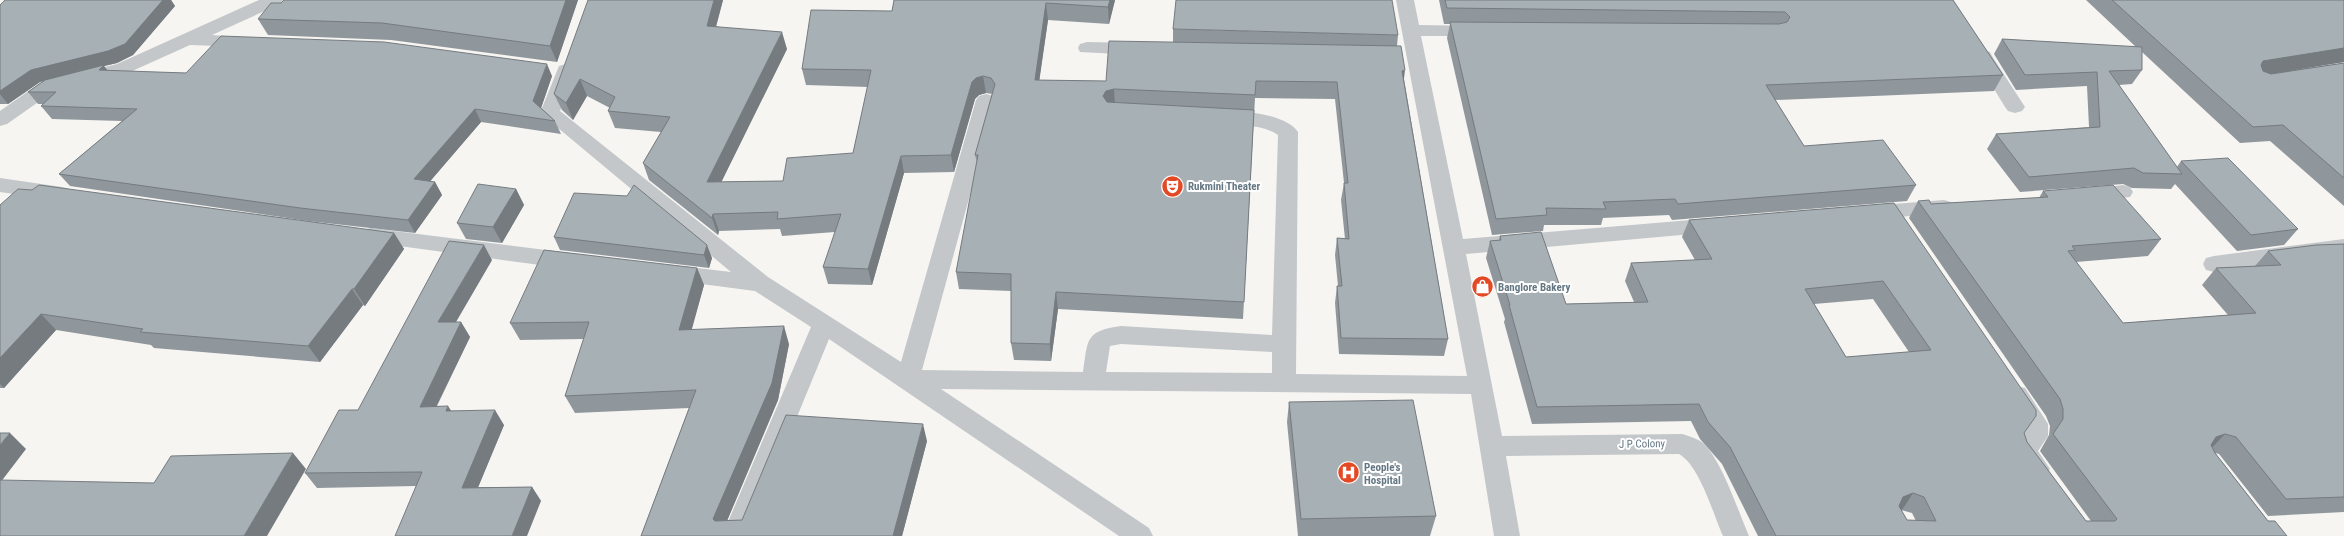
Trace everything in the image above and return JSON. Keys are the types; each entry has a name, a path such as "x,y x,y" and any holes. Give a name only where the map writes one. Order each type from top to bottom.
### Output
{"street":[{"path":"0,120 46,86 123,68 274,0"},
{"path":"1405,0 1411,30 1408,56 1455,247 1507,536"},
{"path":"1411,30 1497,31"},
{"path":"187,40 266,42"},
{"path":"1974,40 2015,107"},
{"path":"1087,48 1158,50"},
{"path":"573,50 558,70 550,113 760,283 908,379 1140,536"},
{"path":"908,379 986,100"},
{"path":"1208,117 1255,119 1277,124 1288,132 1283,344 1284,383"},
{"path":"0,185 79,196"},
{"path":"2068,197 2123,192"},
{"path":"1851,214 1960,205"},
{"path":"1891,211 1904,230"},
{"path":"1455,247 1732,224"},
{"path":"347,234 593,263"},
{"path":"2214,264 2344,247"},
{"path":"649,270 760,283"},
{"path":"735,536 823,325"},
{"path":"1093,380 1099,342 1107,336 1121,335 1283,344"},
{"path":"908,379 1481,385"},
{"path":"2005,379 2036,424 2036,436 2024,451 2051,488"},
{"name":"J P Colony","path":"1492,446 1682,444 1695,451 1708,470 1736,536"}],"building":[{"path":"5,0 163,0 125,44 108,51 31,70 0,91 0,5"},
{"path":"284,0 566,0 550,46 382,23 258,19 271,3 281,3"},
{"path":"588,0 714,0 707,26 782,32 707,182 783,181 787,158 853,153 871,70 802,69 811,10 892,11 894,0 1110,0 1108,7 1046,3 1035,80 1106,81 1109,41 1401,46 1405,70 1402,71 1448,339 1341,338 1337,286 1342,286 1337,238 1349,239 1344,183 1348,183 1337,82 1256,81 1255,95 1114,89 1106,91 1103,96 1107,102 1254,110 1244,302 1056,292 1050,344 1011,343 1011,274 956,272 978,155 975,155 995,84 991,78 983,76 976,78 972,82 951,155 901,156 868,269 823,267 841,214 777,219 778,212 713,214 712,218 643,163 670,117 608,111 615,97 580,79 566,103 554,94"},
{"path":"1176,0 1392,0 1398,35 1173,29"},
{"path":"1445,0 1953,0 2003,75 1766,85 1804,146 1883,140 1916,185 1678,204 1675,199 1603,202 1606,209 1546,208 1547,215 1496,219 1450,22 1779,24 1787,22 1790,17 1785,12 1447,8"},
{"path":"2112,0 2344,0 2344,48 2263,61 2261,65 2263,71 2271,74 2344,63 2344,178 2283,125 2253,127"},
{"path":"221,36 384,42 547,64 533,101 555,121 475,109 414,179 435,182 408,220 300,208 59,174 137,109 41,106 56,92 28,92 45,80 104,65 99,70 186,73"},
{"path":"2002,39 2142,47 2142,70 2109,71 2182,174 2143,173 2134,168 2029,177 1996,134 2100,127 2097,72 2025,75"},
{"path":"2228,158 2298,229 2251,235 2181,161"},
{"path":"478,184 516,189 493,227 457,223"},
{"path":"39,185 394,233 354,289 352,289 308,346 140,332 143,329 41,314 0,358 0,205 18,189 32,190"},
{"path":"634,185 707,245 704,255 554,237 574,193 627,196"},
{"path":"2113,185 2161,239 2072,246 2075,250 2068,251 2123,323 2256,313 2216,268 2281,265 2268,251 2316,245 2344,244 2344,497 2286,499 2236,437 2225,434 2216,437 2211,445 2215,453 2268,521 2275,521 2287,536 1776,536 1730,447 1708,422 1699,404 1537,407 1510,305 1490,241 1501,240 1500,236 1541,232 1566,304 1648,302 1631,263 1712,259 1689,220 1894,203 2036,410 2036,416 2024,433 2027,442 2086,521 2115,521 2117,519 2053,434 2063,419 2063,409 2060,399 1918,201 1929,200 1931,204 2048,197 2043,191","holes":["1883,281 1931,350 1846,357 1805,289","1913,493 1924,497 1936,521 1907,520 1899,506 1903,497"]},
{"path":"449,241 484,245 438,322 461,322 420,407 448,406 446,411 495,410 462,488 532,487 512,536 395,536 422,472 305,473 339,410 358,410"},
{"path":"544,250 697,268 679,330 784,326 772,383 713,519 715,521 742,520 786,415 923,424 893,536 641,536 696,390 565,396 589,322 510,323"},
{"path":"1413,400 1436,516 1301,519 1289,402"},
{"path":"0,433 10,433 0,445"},
{"path":"293,453 244,536 0,536 0,480 154,483 171,456"}],"place":[{"name":"Rukmini Theater","path":"1173,186"},
{"name":"Banglore Bakery","path":"1483,287"},
{"name":"People's Hospital","path":"1349,473"}]}
